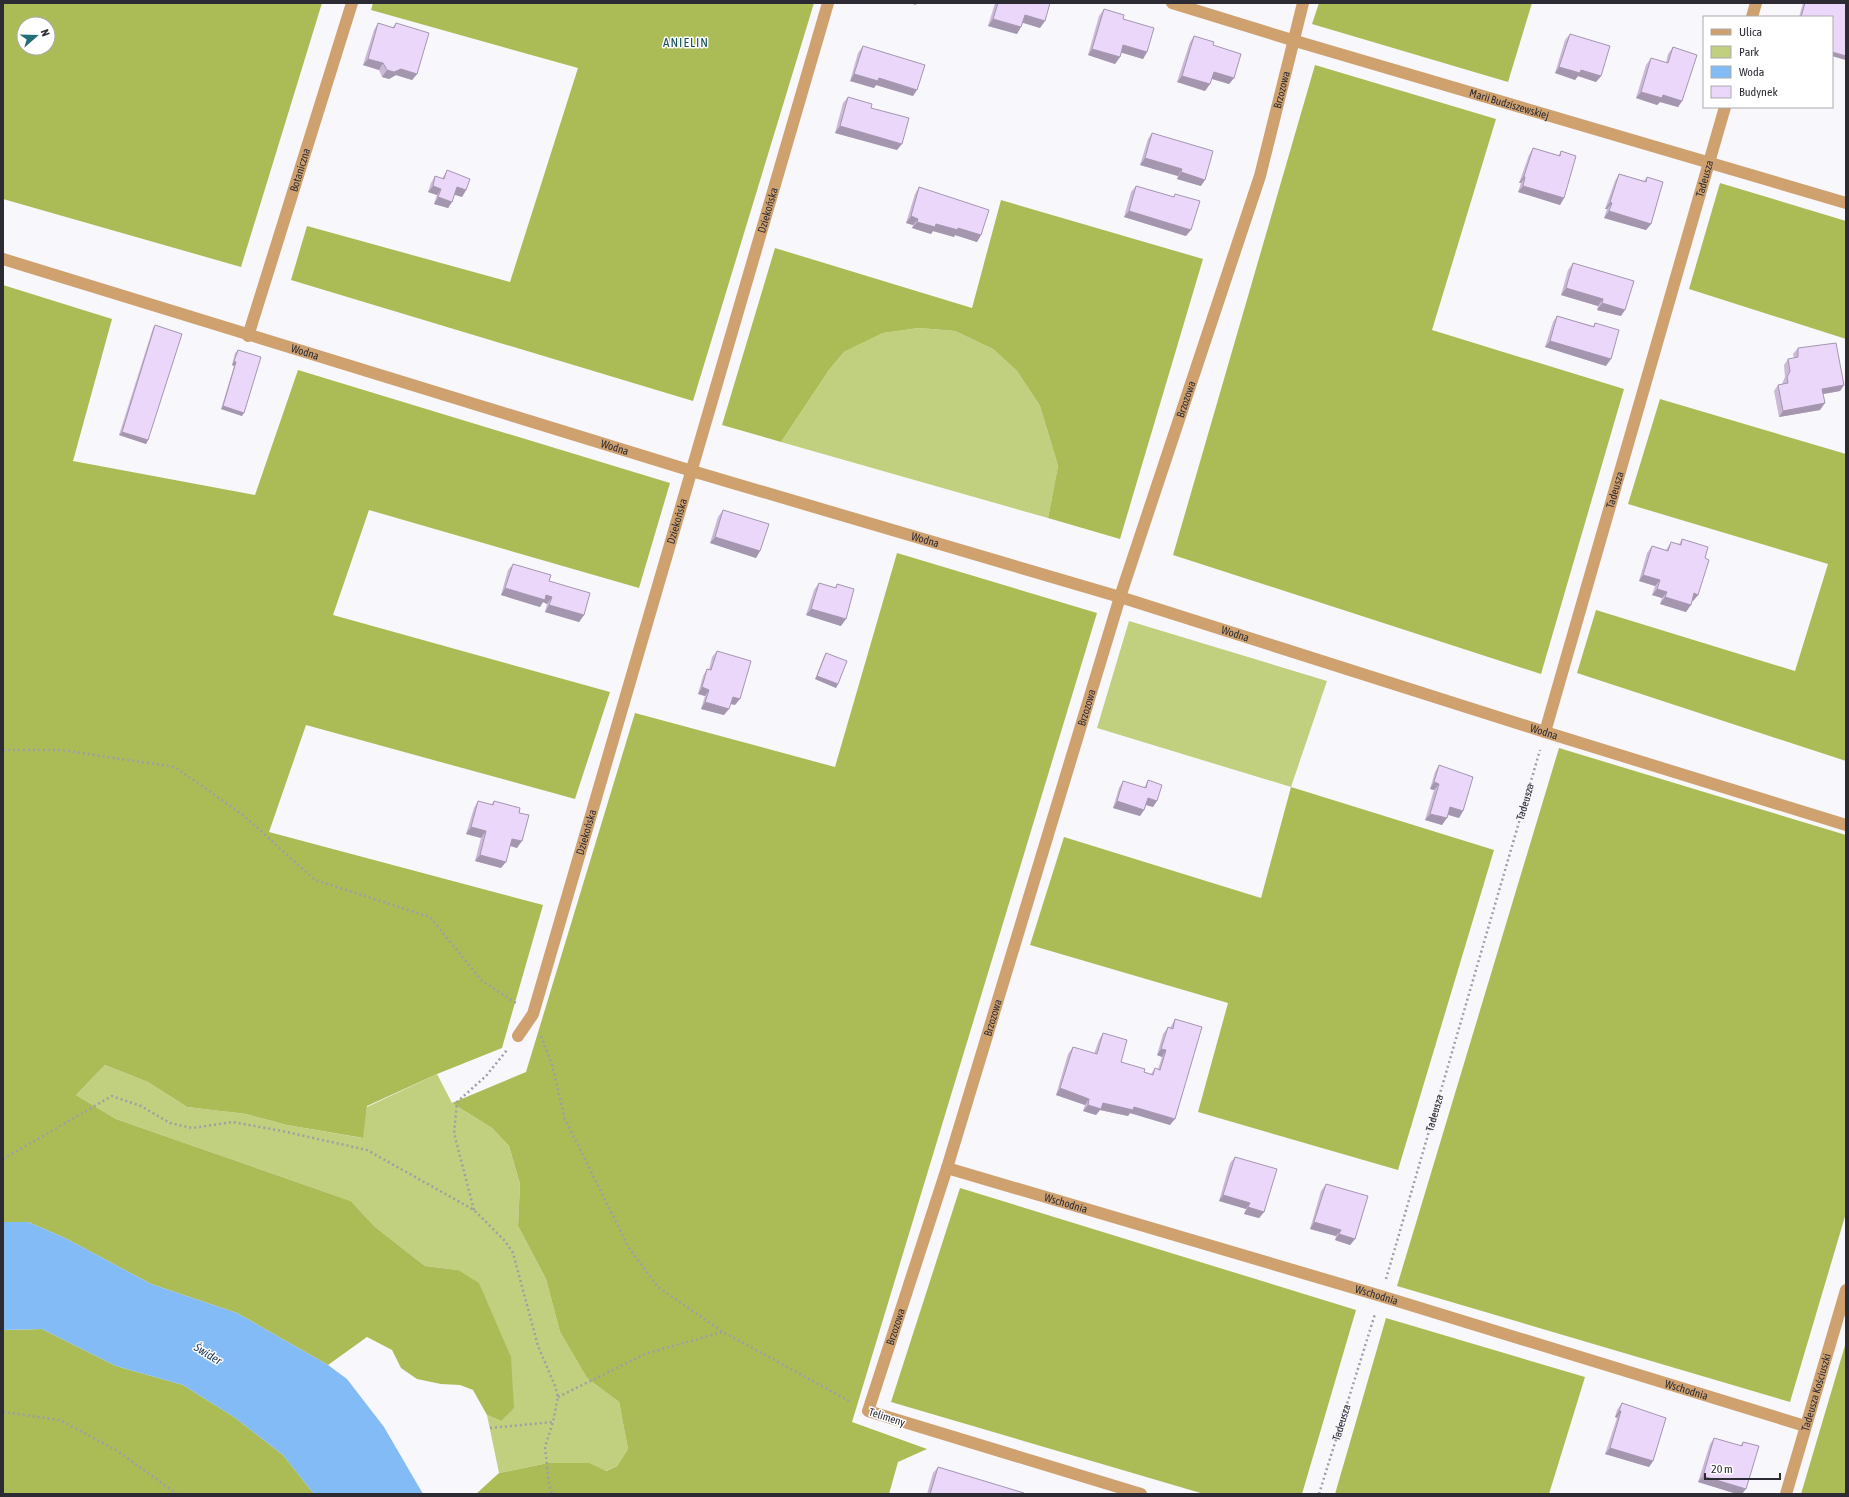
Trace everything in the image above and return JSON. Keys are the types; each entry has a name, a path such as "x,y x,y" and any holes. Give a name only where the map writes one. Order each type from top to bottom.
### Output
{"street":[{"name":"Botaniczna","path":"248,336 352,3"},
{"name":"Dziekońska","path":"518,1036 533,1014 828,3"},
{"name":"Marii Budziszewskiej","path":"1172,3 1292,40 1846,203"},
{"name":"Brzozowa","path":"868,1411 946,1168 1120,597 1260,176 1292,40 1303,3"},
{"path":"1752,16 1756,3"},
{"name":"Tadeusza","path":"1545,732 1725,108"},
{"name":"Wodna","path":"3,259 248,336 692,471 1120,597 1545,732 1846,825"},
{"name":"Wschodnia","path":"946,1168 1380,1296 1805,1426"},
{"name":"Tadeusza Kościuszki","path":"1786,1494 1846,1290"},
{"name":"Telimeny","path":"868,1411 1141,1494"}],"path":[{"name":"Tadeusza","path":"1319,1494 1380,1296 1545,732"},
{"path":"3,750 61,750 175,767 243,815 315,880 430,917 482,981 533,1014"},
{"name":"Telimeny","path":"533,1014 552,1065 566,1119 629,1248 658,1287 723,1332 868,1411"},
{"path":"474,1210 454,1133 457,1102 486,1076 518,1036"},
{"path":"3,1159 112,1096 141,1106 170,1123 192,1128 233,1122 282,1131 367,1150 474,1210 505,1241 513,1253 538,1346 555,1386 558,1397 554,1422 545,1447 549,1484 552,1494"},
{"path":"558,1397 646,1354 723,1332"},
{"path":"3,1412 60,1420 116,1450 177,1494"},
{"path":"490,1428 554,1422"}],"green space":[{"path":"3,3 322,3 241,267 3,199"},
{"path":"373,3 814,3 693,401 291,280 307,226 510,282 578,68 371,10"},
{"path":"1319,3 1532,3 1508,82 1312,24"},
{"path":"1315,65 1496,119 1432,330 1624,389 1541,674 1173,555"},
{"path":"1720,183 1846,221 1846,339 1689,289"},
{"path":"1001,200 1203,259 1120,539 1048,518 1058,466 1040,406 1017,371 993,349 955,331 919,328 883,333 844,352 829,370 781,442 722,425 775,248 972,308"},
{"path":"3,285 112,319 73,461 255,495 298,370 670,483 639,588 369,510 333,615 610,692 575,799 306,725 269,832 543,905 502,1048 437,1074 367,1106 363,1138 287,1125 246,1114 187,1107 148,1082 105,1065 76,1095 116,1119 351,1201 374,1226 425,1266 458,1270 479,1283 511,1357 514,1408 501,1421 487,1415 473,1390 460,1385 441,1384 417,1379 401,1368 392,1350 367,1337 328,1365 237,1313 151,1284 65,1238 28,1222 3,1222"},
{"path":"919,328 955,331 993,349 1017,371 1040,406 1058,466 1048,518 781,442 829,370 844,352 883,333"},
{"path":"1660,399 1846,454 1846,761 1577,673 1596,610 1795,671 1828,564 1628,504"},
{"path":"897,553 1097,613 852,1422 927,1449 898,1462 889,1494 476,1494 499,1473 548,1463 590,1463 606,1471 617,1466 628,1449 619,1402 587,1378 560,1332 546,1279 518,1226 520,1184 509,1146 492,1128 452,1103 526,1072 635,713 835,767"},
{"path":"1129,621 1327,681 1291,787 1097,728"},
{"path":"1559,748 1846,835 1846,1213 1790,1402 1397,1286"},
{"path":"1291,787 1494,850 1398,1170 1198,1112 1228,1003 1030,945 1064,837 1261,898"},
{"path":"105,1065 148,1082 187,1107 246,1114 287,1125 362,1138 367,1107 437,1074 452,1103 492,1128 509,1146 520,1184 518,1226 546,1279 560,1332 587,1378 619,1402 628,1449 617,1466 605,1471 590,1463 548,1463 499,1473 487,1415 501,1421 458,1270 425,1266 374,1226 351,1201 116,1119 76,1095"},
{"path":"960,1188 1356,1310 1302,1494 1204,1494 891,1402"},
{"path":"1386,1318 1585,1377 1549,1494 1335,1494"},
{"path":"42,1329 116,1366 183,1385 234,1417 283,1455 314,1494 3,1494 3,1330"},
{"path":"1846,1342 1846,1494 1801,1494"}],"water":[{"name":"Świder","path":"3,1222 28,1222 65,1238 151,1284 237,1313 328,1365 347,1379 384,1427 423,1494 314,1494 283,1455 234,1417 183,1385 116,1366 42,1329 3,1330"}],"building":[{"path":"998,3 1050,3 1045,21 1025,15 1021,27 993,19"},
{"path":"1805,3 1846,3 1846,56 1833,52 1833,16 1801,16"},
{"path":"1104,9 1124,15 1123,19 1154,28 1147,52 1123,45 1120,57 1092,49"},
{"path":"378,23 394,28 396,23 429,33 417,74 401,69 394,72 387,70 383,63 368,59"},
{"path":"1570,34 1610,46 1601,76 1581,70 1580,73 1559,67"},
{"path":"1194,36 1214,42 1213,45 1241,54 1234,78 1214,72 1210,84 1182,76"},
{"path":"863,46 925,65 917,90 879,78 878,81 854,74"},
{"path":"1673,47 1697,55 1682,101 1663,95 1662,98 1641,92 1651,58 1668,63"},
{"path":"848,97 872,104 871,108 909,118 902,144 840,126"},
{"path":"1152,133 1213,151 1205,180 1181,172 1182,169 1145,158"},
{"path":"1533,148 1560,156 1561,151 1576,156 1564,198 1523,186 1524,176"},
{"path":"447,170 470,179 466,190 457,187 452,202 438,197 441,189 433,186 435,176 444,179"},
{"path":"1619,174 1646,182 1647,177 1663,182 1651,224 1609,211 1612,203 1610,202"},
{"path":"1136,186 1174,197 1175,194 1200,201 1191,230 1129,211"},
{"path":"919,187 989,210 981,235 958,228 958,230 936,224 935,227 917,222 918,219 911,216"},
{"path":"1573,263 1634,281 1625,310 1602,303 1603,299 1566,288"},
{"path":"1557,316 1594,327 1595,323 1619,330 1611,359 1550,341"},
{"path":"155,325 182,334 148,440 122,432"},
{"path":"1836,343 1844,385 1822,389 1825,403 1783,411 1778,385 1788,383 1787,377 1790,371 1788,359 1798,357 1798,348"},
{"path":"238,350 261,357 244,413 223,406"},
{"path":"723,510 769,524 760,551 715,537"},
{"path":"1682,539 1708,547 1705,558 1709,560 1698,595 1694,593 1691,605 1665,597 1667,592 1657,589 1660,580 1643,575 1652,546 1668,551 1671,542 1681,545"},
{"path":"513,564 551,575 549,581 590,593 584,615 549,605 552,597 546,595 545,600 505,588"},
{"path":"819,583 836,588 837,584 854,589 846,619 811,609"},
{"path":"717,651 751,661 740,699 733,697 729,709 705,702 709,690 702,687 707,669 711,670"},
{"path":"826,653 847,661 838,684 817,676"},
{"path":"1439,765 1473,777 1463,811 1450,807 1447,818 1430,814 1439,784 1434,782"},
{"path":"1148,780 1162,785 1157,801 1148,798 1144,810 1117,801 1123,781 1146,788"},
{"path":"478,801 493,805 494,801 520,808 519,813 529,815 522,841 512,839 506,862 480,855 486,831 471,827"},
{"path":"1175,1019 1202,1027 1175,1119 1134,1107 1133,1110 1103,1103 1101,1109 1088,1105 1089,1099 1060,1088 1073,1047 1097,1054 1103,1033 1127,1040 1121,1062 1145,1069 1144,1072 1153,1075 1155,1068 1160,1070 1166,1050 1161,1049 1168,1027 1173,1029"},
{"path":"1235,1157 1277,1169 1264,1212 1248,1207 1250,1203 1223,1195"},
{"path":"1326,1184 1368,1196 1355,1239 1339,1234 1341,1230 1314,1222"},
{"path":"1622,1403 1666,1418 1653,1461 1610,1448"},
{"path":"1714,1438 1742,1446 1743,1442 1759,1446 1746,1489 1703,1476"},
{"path":"938,1467 1024,1493 1024,1494 930,1494"}],"district":[{"name":"ANIELIN","path":"686,42"}]}
